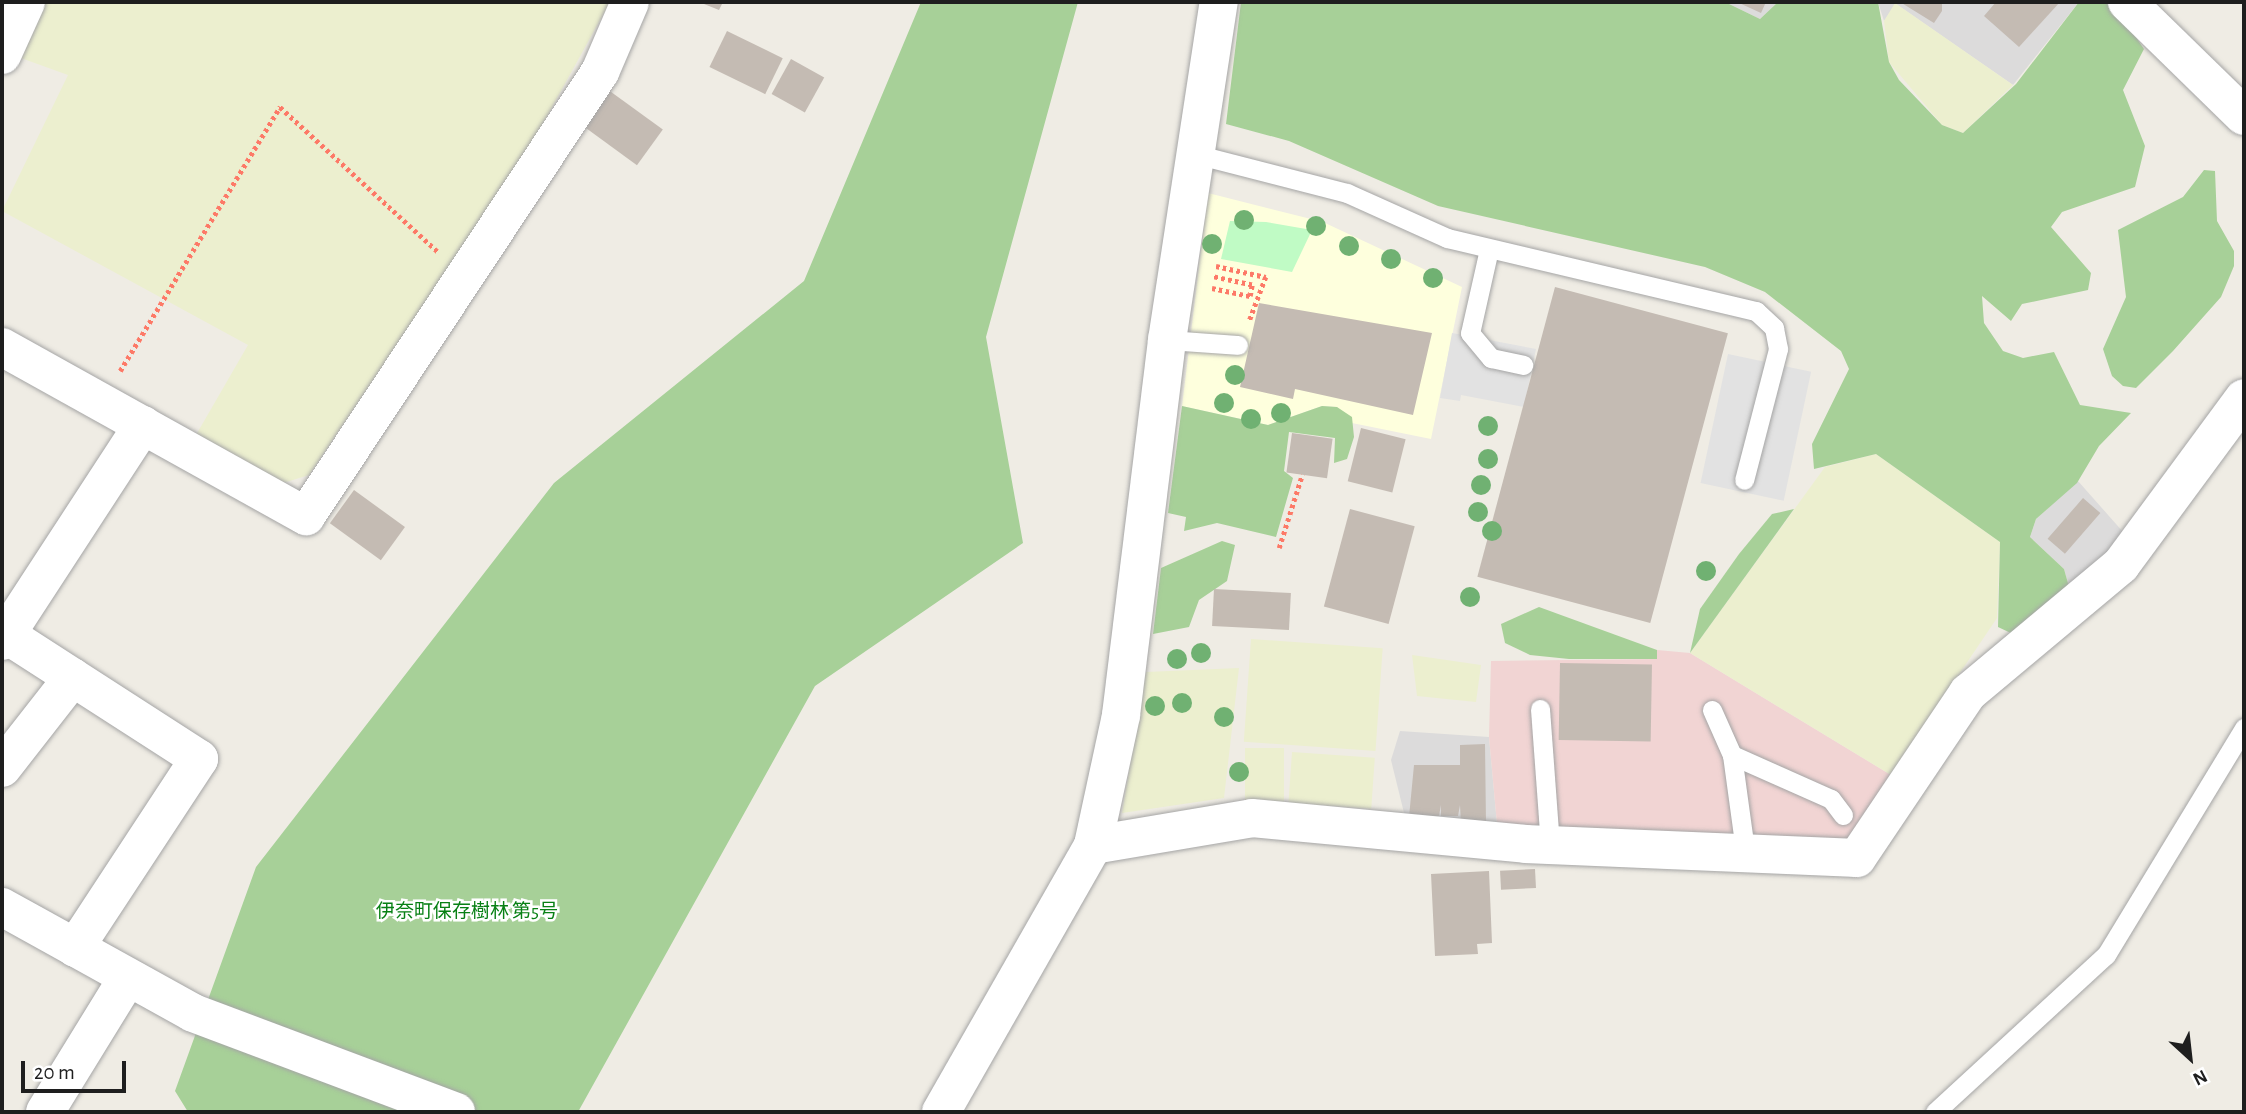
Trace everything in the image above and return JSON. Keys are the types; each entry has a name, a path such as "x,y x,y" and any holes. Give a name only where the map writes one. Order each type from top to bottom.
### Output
{"street":[{"path":"2,55 26,2"},
{"path":"2,347 306,516 600,72 630,2"},
{"path":"941,1112 1093,845 1121,715 1182,341 1195,154 1219,2"},
{"path":"2127,2 2244,116"},
{"path":"1093,845 1252,818 1550,845 1745,850 1857,858 1968,693 2120,565 2244,398"},
{"path":"75,948 199,759 73,677 6,638 143,425"},
{"path":"2,768 73,677"},
{"path":"2,907 193,1013 456,1112"},
{"path":"45,1112 128,977"}],"lane":[{"path":"1195,154 1347,193 1447,238 1756,311 1774,328 1778,349 1744,480"},
{"path":"1489,249 1470,333 1491,358 1524,365"},
{"path":"1182,341 1238,345"},
{"path":"1539,709 1550,845"},
{"path":"1712,710 1732,755 1745,850"},
{"path":"1935,1112 2106,955 2244,728"},
{"path":"1732,755 1830,799 1843,815"}],"path":[{"path":"103,403 280,107 466,275"},
{"path":"1207,264 1266,277 1245,340 1238,345"},
{"path":"1182,341 1208,287 1250,296 1252,285 1205,275"},
{"path":"1279,548 1302,475"}],"shaded area":[{"path":"30,2 610,2 530,147 309,475 280,484 196,435 248,345 2,211 68,75 7,53"},
{"path":"1725,2 1778,2 1760,19"},
{"path":"1878,2 2079,2 2013,85 1896,4 1884,21"},
{"path":"1895,3 2013,85 1963,133 1942,125 1889,62 1884,21"},
{"path":"1208,193 1323,222 1462,287 1431,439 1352,423 1337,407 1322,406 1268,425 1182,406"},
{"path":"1452,333 1536,349 1524,407 1461,395 1460,401 1440,398"},
{"path":"1728,354 1811,372 1784,501 1701,483"},
{"path":"1876,454 2000,542 1997,618 1891,775 1690,653 1825,467"},
{"path":"2078,481 2124,533 2071,594 2064,569 2030,537 2036,519"},
{"path":"1251,639 1383,648 1375,751 1244,742"},
{"path":"1657,650 1690,653 1891,775 1864,836 1836,851 1498,835 1489,737 1491,661 1657,659"},
{"path":"1412,655 1481,665 1476,702 1417,696"},
{"path":"1239,668 1224,798 1122,813 1146,672"},
{"path":"1400,731 1489,737 1498,835 1406,821 1391,760"},
{"path":"1245,748 1284,748 1284,802 1245,802"},
{"path":"1292,752 1375,758 1371,809 1288,803"}],"green space":[{"name":"伊奈町保存樹林 第5号","path":"921,2 1078,2 986,337 1023,543 815,686 578,1112 188,1112 175,1091 256,867 554,483 804,281"},
{"path":"1241,2 1725,2 1760,19 1778,2 1878,2 1889,62 1899,80 1942,125 1963,133 2016,84 2079,2 2104,2 2118,11 2144,49 2123,90 2145,146 2135,187 2062,212 2051,227 2091,273 2088,290 2022,304 2011,321 1982,296 1984,323 2003,351 2023,358 2054,352 2080,405 2131,413 2099,446 2077,483 2036,519 2030,537 2064,569 2071,594 2015,635 1998,627 2000,542 1876,454 1814,469 1812,444 1849,369 1841,351 1765,292 1705,267 1438,206 1289,141 1226,124"},
{"path":"2204,170 2215,171 2217,221 2234,251 2234,266 2221,297 2173,351 2136,388 2123,386 2112,376 2103,349 2126,297 2118,230 2183,197"},
{"path":"1230,221 1266,222 1312,230 1292,272 1221,259"},
{"path":"1182,406 1268,425 1322,406 1337,407 1352,417 1354,437 1347,459 1334,463 1335,438 1289,432 1284,471 1293,478 1276,537 1217,523 1184,531 1186,517 1168,513"},
{"path":"1794,509 1690,653 1700,609 1739,554 1772,514"},
{"path":"1222,541 1235,545 1227,581 1199,600 1189,627 1153,634 1161,568"},
{"path":"1539,607 1657,650 1657,659 1569,659 1530,655 1505,643 1501,624"}],"building":[{"path":"699,2 723,2 719,10"},
{"path":"1737,2 1766,2 1761,13"},
{"path":"1900,2 1942,2 1942,11 1934,23"},
{"path":"1996,2 2060,2 2019,47 1984,16"},
{"path":"727,31 783,58 765,94 709,67"},
{"path":"791,59 824,77 805,112 772,94"},
{"path":"607,89 663,130 637,165 581,125"},
{"path":"1555,287 1728,333 1650,623 1477,577"},
{"path":"1259,303 1432,333 1413,415 1295,389 1293,399 1240,387"},
{"path":"1361,428 1406,439 1392,492 1348,481"},
{"path":"1292,433 1333,439 1327,478 1286,473"},
{"path":"354,490 405,527 381,560 330,523"},
{"path":"2083,498 2100,513 2065,554 2048,539"},
{"path":"1350,509 1415,526 1389,624 1324,607"},
{"path":"1214,589 1291,593 1289,630 1212,626"},
{"path":"1560,663 1652,665 1651,742 1559,740"},
{"path":"1485,744 1486,823 1461,824 1460,805 1458,816 1441,816 1441,805 1439,816 1409,817 1414,765 1460,765 1460,745"},
{"path":"1535,869 1536,888 1501,890 1500,871"},
{"path":"1489,871 1492,943 1477,944 1478,954 1435,956 1431,874"}]}
